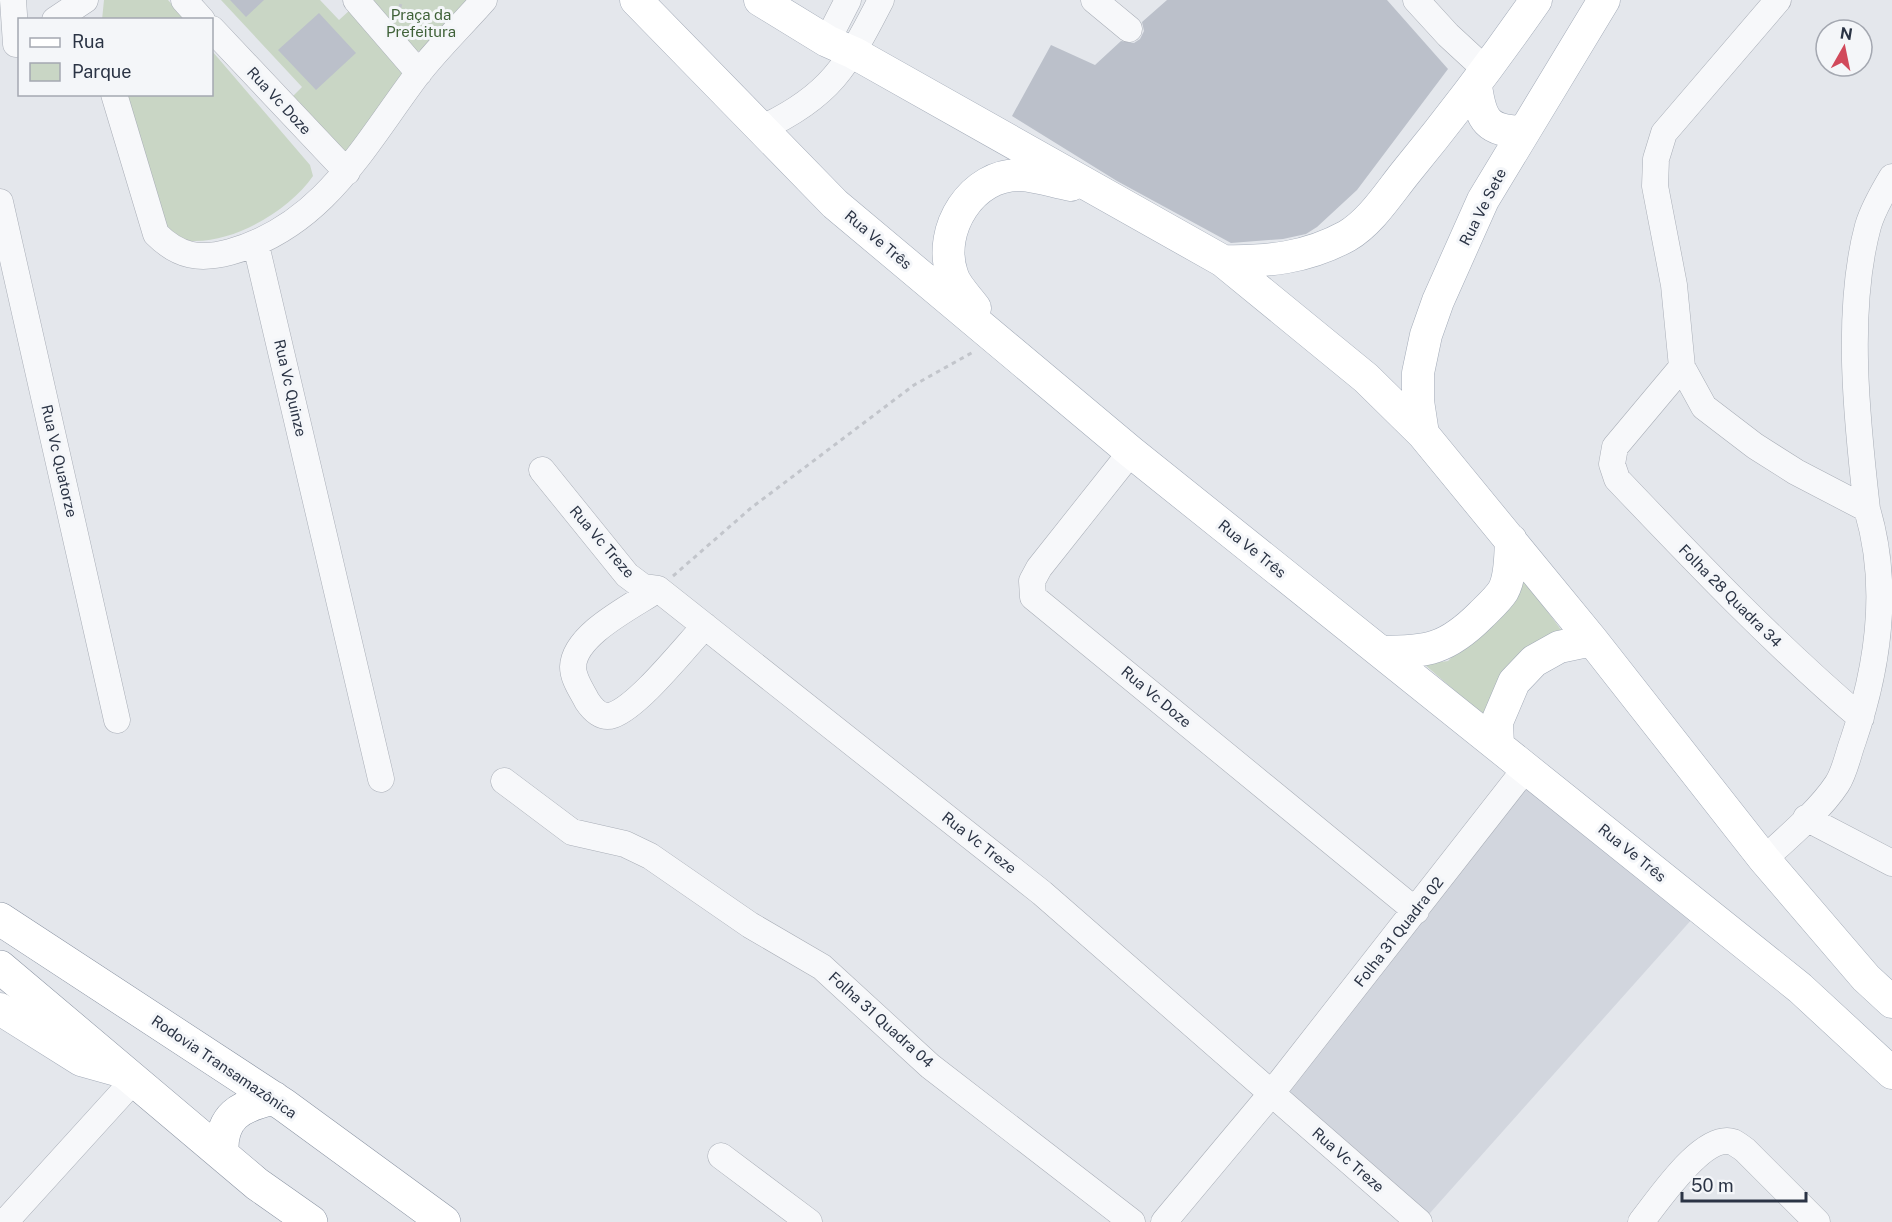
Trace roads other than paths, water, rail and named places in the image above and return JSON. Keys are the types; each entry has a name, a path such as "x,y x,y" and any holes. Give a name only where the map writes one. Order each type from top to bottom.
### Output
{"highway":[{"name":"Rodovia Transamazônica","path":"0,919 274,1098 444,1222"},
{"path":"0,967 257,1184 310,1222"},
{"path":"222,1154 221,1140 231,1116 254,1102 274,1098"}],"main road":[{"name":"Rua Ve Três","path":"636,0 835,204 1131,452 1800,988 1892,1073"},
{"path":"760,0 1223,261 1366,378 1423,434 1592,640 1764,859 1866,978 1892,1002"},
{"path":"1223,261 1267,262 1316,251 1349,234 1373,213 1481,79 1536,0"},
{"name":"Rua Ve Sete","path":"1423,434 1418,401 1418,373 1426,335 1438,301 1483,200 1604,0"},
{"path":"1481,79 1480,112 1491,126 1505,131 1524,132"},
{"path":"997,339 952,275 951,233 960,212 979,187 995,180 1020,175 1098,190"},
{"path":"1381,652 1413,652 1434,648 1461,634 1503,590 1508,571 1511,540"},
{"path":"1498,746 1497,722 1514,682 1534,661 1550,652 1592,640"},
{"path":"0,1009 81,1060 129,1076"}],"street":[{"path":"12,47 13,0"},
{"path":"53,12 86,0 92,18"},
{"path":"184,0 200,18"},
{"path":"356,0 419,73"},
{"path":"115,96 156,234 166,244 191,256 209,258 256,245 291,225 325,197 347,172 419,73 484,0"},
{"path":"760,129 794,114 819,94 840,47 848,0"},
{"path":"840,47 881,0"},
{"path":"1094,0 1129,29"},
{"path":"1416,0 1448,35 1481,79"},
{"path":"1778,0 1664,133 1656,159 1655,186 1674,285 1682,367 1704,408 1755,446 1796,472 1867,509"},
{"name":"Rua Vc Doze","path":"213,30 347,172"},
{"path":"1764,859 1838,783 1861,718 1876,649 1881,611 1876,538 1867,509 1861,456 1856,320 1860,267 1868,224 1892,177"},
{"name":"Rua Vc Quatorze","path":"0,202 10,293 65,484 117,720"},
{"name":"Rua Vc Quinze","path":"256,245 381,779"},
{"name":"Folha 28 Quadra 34","path":"1682,367 1616,447 1612,464 1617,479 1806,672 1861,718"},
{"name":"Rua Vc Doze","path":"1131,452 1039,568 1032,581 1034,597 1416,911"},
{"name":"Rua Vc Treze","path":"542,470 627,575 643,586 658,589 1042,892 1419,1222"},
{"path":"658,589 593,633 579,648 573,667 575,678 590,705 600,715 610,716 631,703 705,626"},
{"name":"Folha 31 Quadra 02","path":"1164,1222 1271,1094 1526,768"},
{"name":"Folha 31 Quadra 04","path":"504,781 572,832 625,844 650,856 750,925 822,968 930,1066 1132,1222"},
{"path":"1806,818 1892,863"},
{"path":"5,1222 129,1076"},
{"path":"1641,1222 1699,1152 1716,1143 1732,1142 1744,1150 1817,1222"},
{"path":"721,1156 809,1222"}],"park label":[{"name":"Praça da Prefeitura","path":"421,24"}]}
